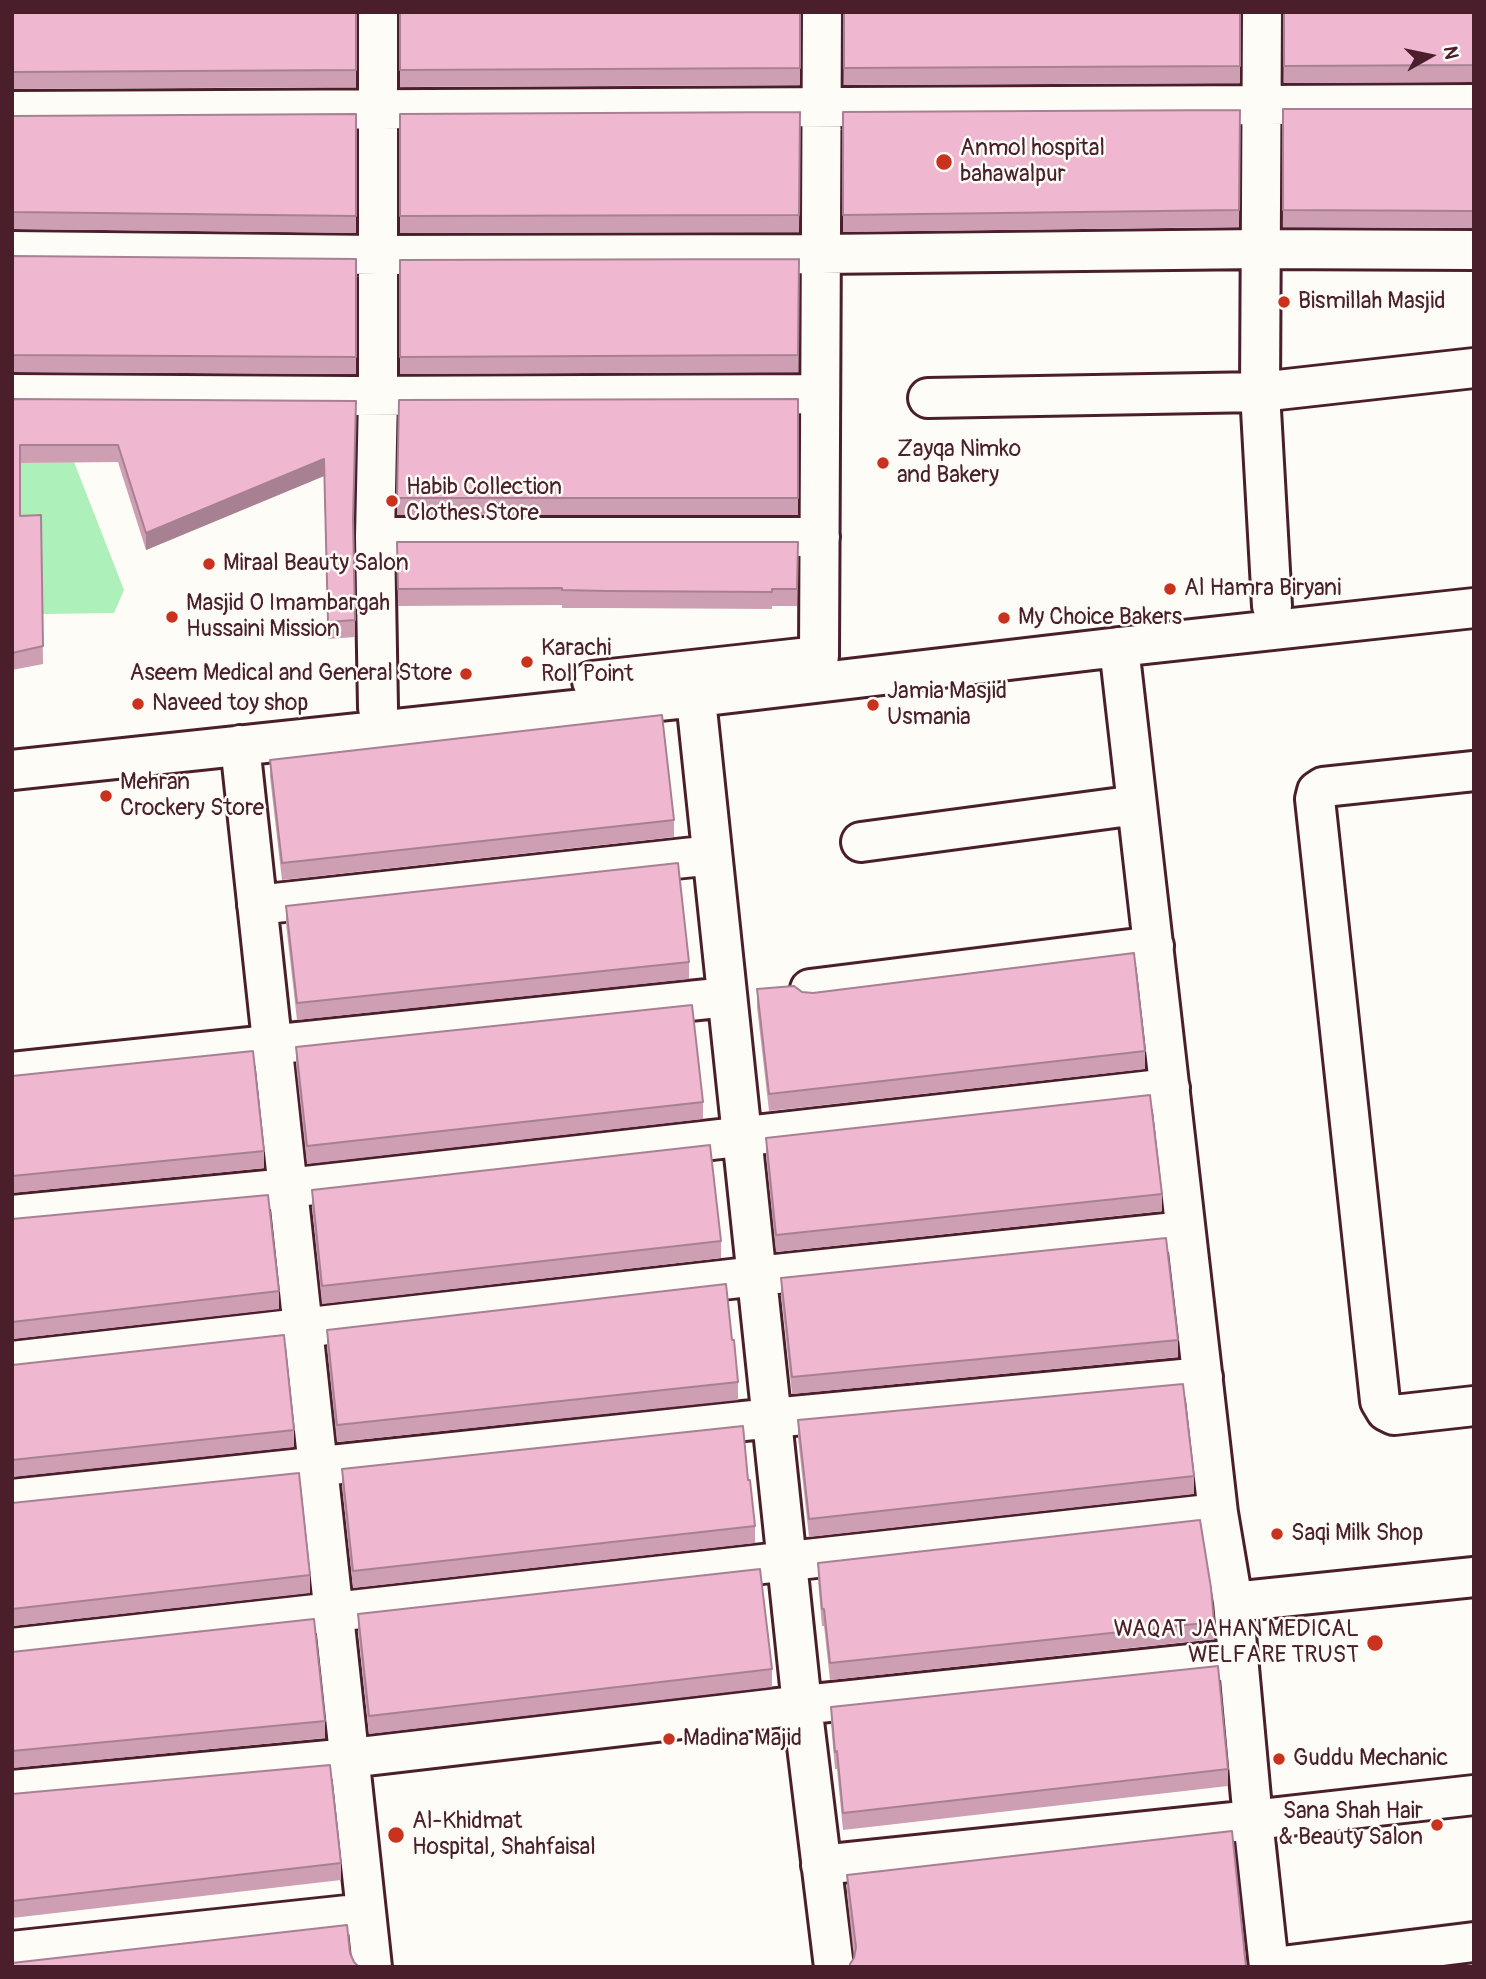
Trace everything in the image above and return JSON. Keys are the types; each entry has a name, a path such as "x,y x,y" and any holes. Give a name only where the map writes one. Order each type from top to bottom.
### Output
{"street":[{"path":"378,12 378,396 375,537 378,708"},
{"path":"819,656 822,12"},
{"path":"1262,12 1260,392 1272,606"},
{"path":"12,111 1474,104"},
{"path":"12,251 820,254 1261,249 1474,250"},
{"path":"928,398 1260,392 1474,368"},
{"path":"12,394 820,394"},
{"path":"375,537 820,537"},
{"path":"12,770 240,745 694,683 819,656 1474,584"},
{"path":"12,745 378,708 1119,647 1474,608"},
{"path":"1119,647 1218,1513 1233,1602 1253,1820 1272,1967 1474,1942"},
{"path":"694,683 802,1705 834,1967"},
{"path":"240,745 372,1967"},
{"path":"1474,771 1323,787 1317,791 1315,799 1380,1401 1386,1411 1394,1415 1474,1405"},
{"path":"861,842 1137,805"},
{"path":"257,905 712,855"},
{"path":"810,989 1154,946"},
{"path":"12,1072 727,997"},
{"path":"12,1215 288,1188 1170,1088"},
{"path":"12,1361 757,1276 1185,1231"},
{"path":"12,1499 772,1418 1203,1377"},
{"path":"12,1648 1218,1513"},
{"path":"1233,1602 1474,1577"},
{"path":"12,1790 350,1758 802,1705 1238,1659"},
{"path":"821,1865 1474,1795"},
{"path":"12,1951 366,1913"}],"green space":[{"path":"74,462 124,590 114,613 42,614 20,533 13,463"}],"building":[{"path":"12,12 356,12 356,70 12,72"},
{"path":"400,12 800,12 800,68 400,70"},
{"path":"844,12 1240,12 1240,66 844,68"},
{"path":"1284,12 1474,12 1474,65 1284,66"},
{"path":"1283,109 1474,109 1474,211 1283,210"},
{"path":"1240,110 1239,210 843,215 843,112"},
{"path":"800,112 799,215 400,216 400,114"},
{"path":"356,114 356,216 12,212 12,116"},
{"path":"12,256 356,259 356,357 12,355"},
{"path":"799,259 798,355 400,357 400,260"},
{"path":"12,399 356,401 353,519 355,620 328,622 324,459 146,533 118,445 20,445 20,516 41,515 43,646 12,653"},
{"path":"798,399 798,498 397,498 399,400"},
{"path":"397,542 798,542 797,589 772,589 772,592 607,591 562,588 398,589"},
{"path":"662,715 674,820 282,863 270,760"},
{"path":"678,863 689,962 297,1003 286,906"},
{"path":"1134,953 1145,1051 769,1094 757,989 794,986 802,992 813,993"},
{"path":"692,1005 703,1102 307,1146 296,1047"},
{"path":"253,1051 264,1151 12,1176 12,1076"},
{"path":"1150,1095 1162,1194 776,1235 766,1138"},
{"path":"710,1145 721,1241 322,1286 312,1190"},
{"path":"268,1195 279,1291 12,1322 12,1219"},
{"path":"1166,1238 1178,1340 792,1377 781,1278"},
{"path":"726,1284 738,1382 337,1425 327,1330"},
{"path":"284,1335 294,1430 12,1460 12,1365"},
{"path":"1183,1384 1194,1476 809,1519 798,1420"},
{"path":"743,1426 755,1526 353,1571 342,1469"},
{"path":"299,1473 310,1575 12,1609 12,1503"},
{"path":"1200,1520 1214,1622 830,1663 818,1563"},
{"path":"760,1569 772,1669 369,1716 358,1614"},
{"path":"314,1619 325,1721 12,1751 12,1652"},
{"path":"1218,1666 1228,1769 843,1813 831,1707"},
{"path":"330,1765 341,1863 12,1901 12,1794"},
{"path":"1232,1831 1246,1967 850,1967 856,1947 847,1875"},
{"path":"347,1925 350,1953 359,1967 12,1967 12,1963"}],"place":[{"name":"Anmol hospital bahawalpur","path":"944,162"},
{"name":"Bismillah Masjid","path":"1284,302"},
{"name":"Zayqa Nimko and Bakery","path":"883,463"},
{"name":"Habib Collection Clothes Store","path":"392,501"},
{"name":"Miraal Beauty Salon","path":"209,564"},
{"name":"Al Hamra Biryani","path":"1170,589"},
{"name":"Masjid O Imambargah Hussaini Mission","path":"172,617"},
{"name":"My Choice Bakers","path":"1004,618"},
{"name":"Karachi Roll Point","path":"527,662"},
{"name":"Aseem Medical and General Store","path":"466,674"},
{"name":"Naveed toy shop","path":"138,704"},
{"name":"Jamia Masjid Usmania","path":"873,705"},
{"name":"Mehran Crockery Store","path":"106,796"},
{"name":"Saqi Milk Shop","path":"1277,1534"},
{"name":"WAQAT JAHAN MEDICAL WELFARE TRUST","path":"1375,1643"},
{"name":"Madina Majid","path":"669,1739"},
{"name":"Guddu Mechanic","path":"1279,1759"},
{"name":"Sana Shah Hair & Beauty Salon","path":"1437,1825"},
{"name":"Al-Khidmat Hospital, Shahfaisal","path":"396,1835"}]}
